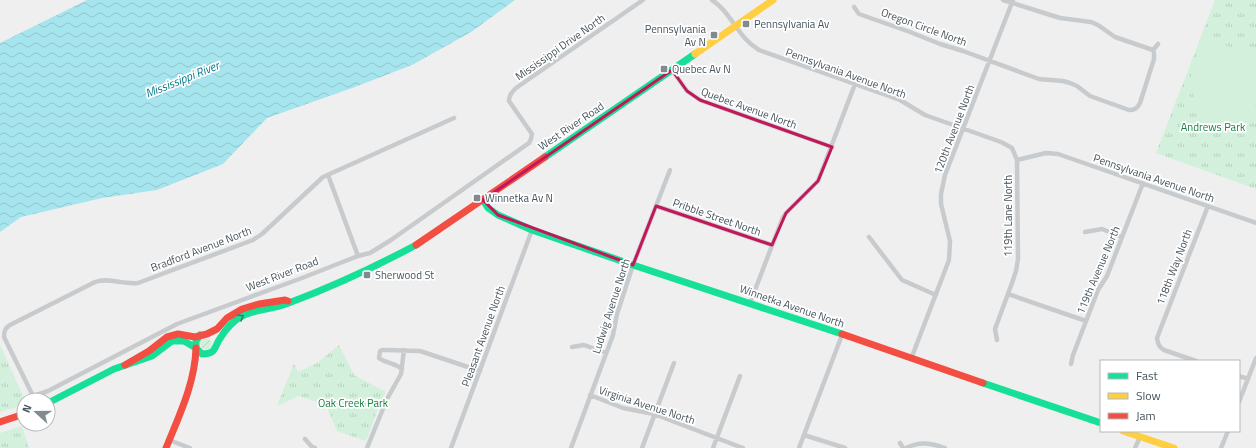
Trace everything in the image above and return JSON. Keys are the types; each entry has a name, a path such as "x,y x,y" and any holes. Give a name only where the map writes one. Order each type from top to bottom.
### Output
{"street":[{"name":"Mississippi Drive North","path":"531,141 532,136 530,132 509,101 512,91 643,0"},
{"name":"Pennsylvania Avenue North","path":"712,0 721,7 745,40 759,50 900,100 926,115 1005,143 1012,148 1017,160 1046,153 1054,153 1256,223"},
{"name":"West River Road","path":"216,346 225,330 244,315 282,305 328,288 394,258 423,241 773,0"},
{"path":"1003,0 1060,18 1090,22 1098,25 1115,37 1153,50 1158,44"},
{"name":"120th Avenue North","path":"912,358 946,269 950,250 948,231 941,204 942,185 1012,2"},
{"name":"Oregon Circle North","path":"854,7 859,14 1039,79 1070,83 1077,86 1090,96 1129,110 1133,110 1140,103 1154,59 1153,50"},
{"name":"Quebec Avenue North","path":"672,70 687,91 700,100 832,147"},
{"path":"750,303 783,218 786,213 818,181 855,84"},
{"name":"Bradford Avenue North","path":"31,392 4,336 6,328 10,325 95,282 106,280 131,284 138,283 253,240 262,234 323,177 454,118"},
{"name":"West River Road","path":"45,392 177,324 358,256 370,253 391,240 531,141"},
{"name":"119th Lane North","path":"997,340 995,329 1016,271 1018,259 1017,160"},
{"name":"Ludwig Avenue North","path":"571,448 613,336 617,314 633,265 670,170"},
{"path":"328,175 358,256"},
{"name":"119th Avenue North","path":"1071,364 1073,355 1098,290 1107,276 1143,183"},
{"name":"Winnetka Avenue North","path":"483,200 488,208 498,216 532,230 1100,423"},
{"name":"Pribble Street North","path":"656,206 772,245"},
{"name":"118th Way North","path":"1193,360 1164,350 1158,343 1158,334 1208,206"},
{"path":"1085,232 1102,229 1122,237"},
{"name":"Pleasant Avenue North","path":"451,448 532,230"},
{"path":"869,237 902,280 936,295"},
{"path":"1008,294 1086,321"},
{"name":"West River Road","path":"204,334 217,329 231,314 246,307 265,302 290,301"},
{"path":"126,365 149,351 167,337 178,334 193,337 204,334 214,338 216,346 213,351 202,360 198,370 192,378"},
{"path":"166,448 192,378 195,363 196,342 204,334"},
{"path":"799,448 842,335"},
{"path":"56,399 104,374 145,359 176,340 184,341 196,348 202,354 208,354"},
{"path":"572,347 584,345 606,353"},
{"path":"402,369 396,365 381,360 379,358 380,352 382,350 420,351 480,371"},
{"path":"367,448 386,399 398,380 402,369 404,350"},
{"path":"1240,399 1256,358"},
{"path":"642,448 674,363"},
{"path":"713,448 740,376"},
{"path":"1240,376 1248,379"},
{"name":"Virginia Avenue North","path":"590,395 623,408 654,414 743,448"},
{"path":"0,422 16,417"},
{"path":"1126,432 1174,448"},
{"path":"1221,448 1228,432"},
{"path":"804,435 845,448"},
{"path":"1136,448 1140,437"},
{"path":"305,439 312,447 315,448"},
{"path":"169,440 190,448"},
{"path":"900,443 904,448 920,443 928,443 945,448"}],"highlighted area":[{"path":"672,70 687,91 700,100 832,147 818,181 786,213 772,245 656,206 633,265 498,215 483,200"}],"green space":[{"name":"Andrews Park","path":"1215,0 1256,0 1256,189 1156,153"},
{"path":"1204,37 1256,57 1256,105 1244,135 1227,129 1212,121 1201,110 1193,94 1190,78"},
{"path":"204,339 208,339 210,340 210,348 204,349 201,346 201,342"},
{"path":"0,345 21,392 16,392 16,407 0,412"},
{"name":"Oak Creek Park","path":"339,345 354,375 386,392 380,403 366,441 337,431 326,405 299,396 277,406 294,363 298,372 317,363"},
{"path":"312,373 317,379 312,384 306,378"},
{"path":"16,428 16,432 24,432 29,448 0,448 0,433"}],"water":[{"name":"Mississippi River","path":"87,0 515,0 471,32 412,65 267,118 223,164 157,190 102,198 21,217 0,232 0,43"}],"traffic: fast":[{"path":"545,157 695,54"},
{"path":"483,200 488,208 498,215 532,230 842,334"},
{"path":"200,335 196,341 196,348 202,354 211,353 221,336 236,320 244,315 254,311 286,304 320,291 416,245"},
{"path":"56,399 114,369 152,356 172,341 184,341 196,348"},
{"path":"983,383 1100,423"}],"traffic: slow":[{"path":"695,54 773,0"},
{"path":"1126,432 1174,448"}],"traffic: jam":[{"path":"416,245 545,157"},
{"path":"125,365 149,351 167,337 178,334 195,337 207,334 217,329 227,318 242,309 259,304 285,300 288,301"},
{"path":"842,334 983,383"},
{"path":"166,448 181,412 193,374 196,348"},
{"path":"0,422 16,417"}],"place":[{"name":"Pennsylvania Av","path":"746,24"},
{"name":"Pennsylvania Av N","path":"714,35"},
{"name":"Quebec Av N","path":"664,69"},
{"name":"Winnetka Av N","path":"477,198"},
{"name":"Sherwood St","path":"367,275"}]}
